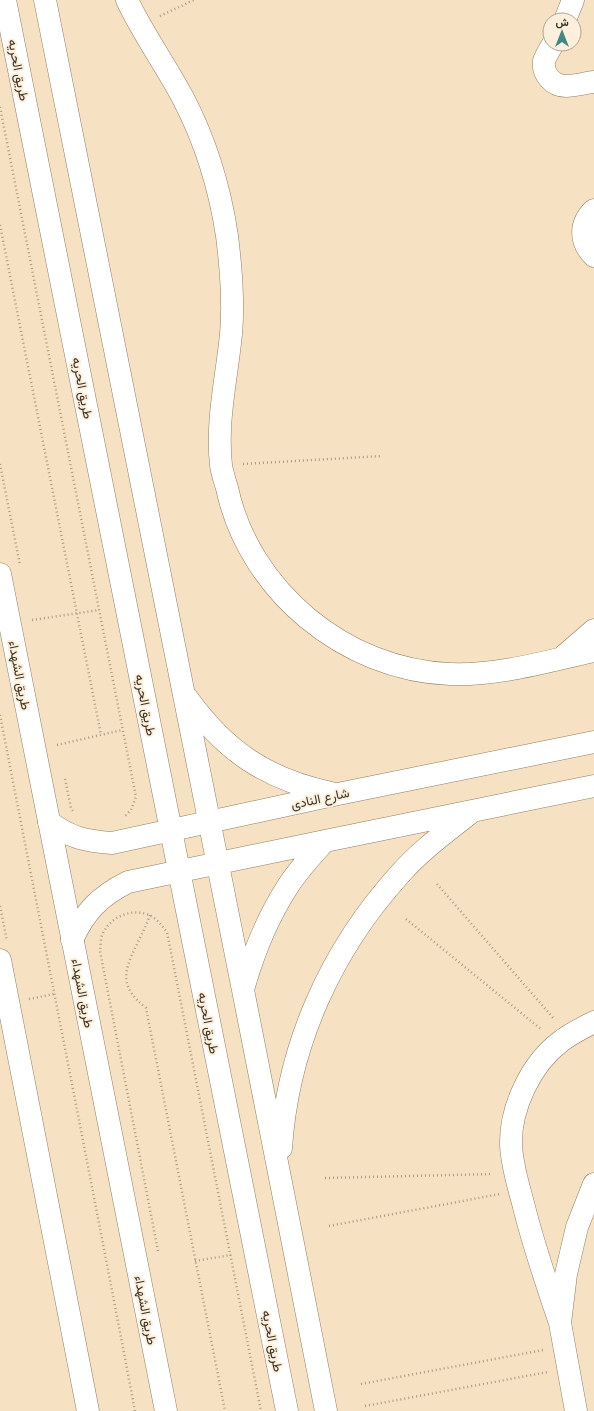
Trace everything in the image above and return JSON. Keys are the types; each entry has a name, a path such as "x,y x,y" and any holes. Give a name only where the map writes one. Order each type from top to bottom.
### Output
{"street":[{"name":"طريق الحريه","path":"5,0 287,1411"},
{"path":"45,0 209,822 244,990 326,1411"},
{"path":"128,0 140,26 183,99 202,143 217,188 227,236 231,283 231,331 220,422 222,466 230,506 247,545 269,580 297,611 331,637 368,656 408,669 449,674 491,673 594,651"},
{"path":"569,12 574,0"},
{"path":"548,52 544,66 548,78 553,83 565,86 594,82"},
{"path":"594,210 584,223 582,232 588,249 594,256"},
{"name":"طريق الشهداء","path":"0,574 166,1411"},
{"path":"561,658 594,630"},
{"path":"183,692 202,718 224,741 249,761 277,776 307,788 338,794"},
{"name":"شارع النادى","path":"49,822 62,831 75,837 90,841 112,843 338,794 594,742"},
{"path":"72,940 88,911 113,890 128,882 594,786"},
{"path":"279,1175 282,1128 290,1081 303,1035 321,991 343,949 370,910 401,873 435,840 473,811"},
{"path":"244,990 251,962 261,935 274,910 289,885 306,862 325,841"},
{"path":"0,960 88,1411"},
{"path":"576,1411 560,1323 531,1235 517,1182 511,1144 514,1116 524,1088 538,1064 563,1039 594,1022"},
{"path":"560,1323 566,1274 577,1227 594,1184"}],"path":[{"path":"140,26 194,0"},
{"path":"0,106 136,797 131,810 121,820"},
{"path":"0,225 101,735"},
{"path":"222,466 382,456"},
{"path":"0,464 21,566"},
{"path":"30,612 32,620 99,610"},
{"path":"0,715 135,1411"},
{"path":"56,738 57,745 122,730"},
{"path":"64,776 71,808 75,813"},
{"path":"437,884 563,1039"},
{"path":"159,1255 100,951 103,933 114,918 132,912 150,915 160,922 167,932 261,1411"},
{"path":"150,915 127,964 126,977 129,989 136,1000 146,1008 225,1411"},
{"path":"406,918 563,1039"},
{"path":"26,1000 54,994"},
{"path":"325,1178 517,1182"},
{"path":"329,1226 517,1182"},
{"path":"195,1261 231,1255"},
{"path":"361,1384 564,1347"},
{"path":"365,1406 568,1369"}]}
